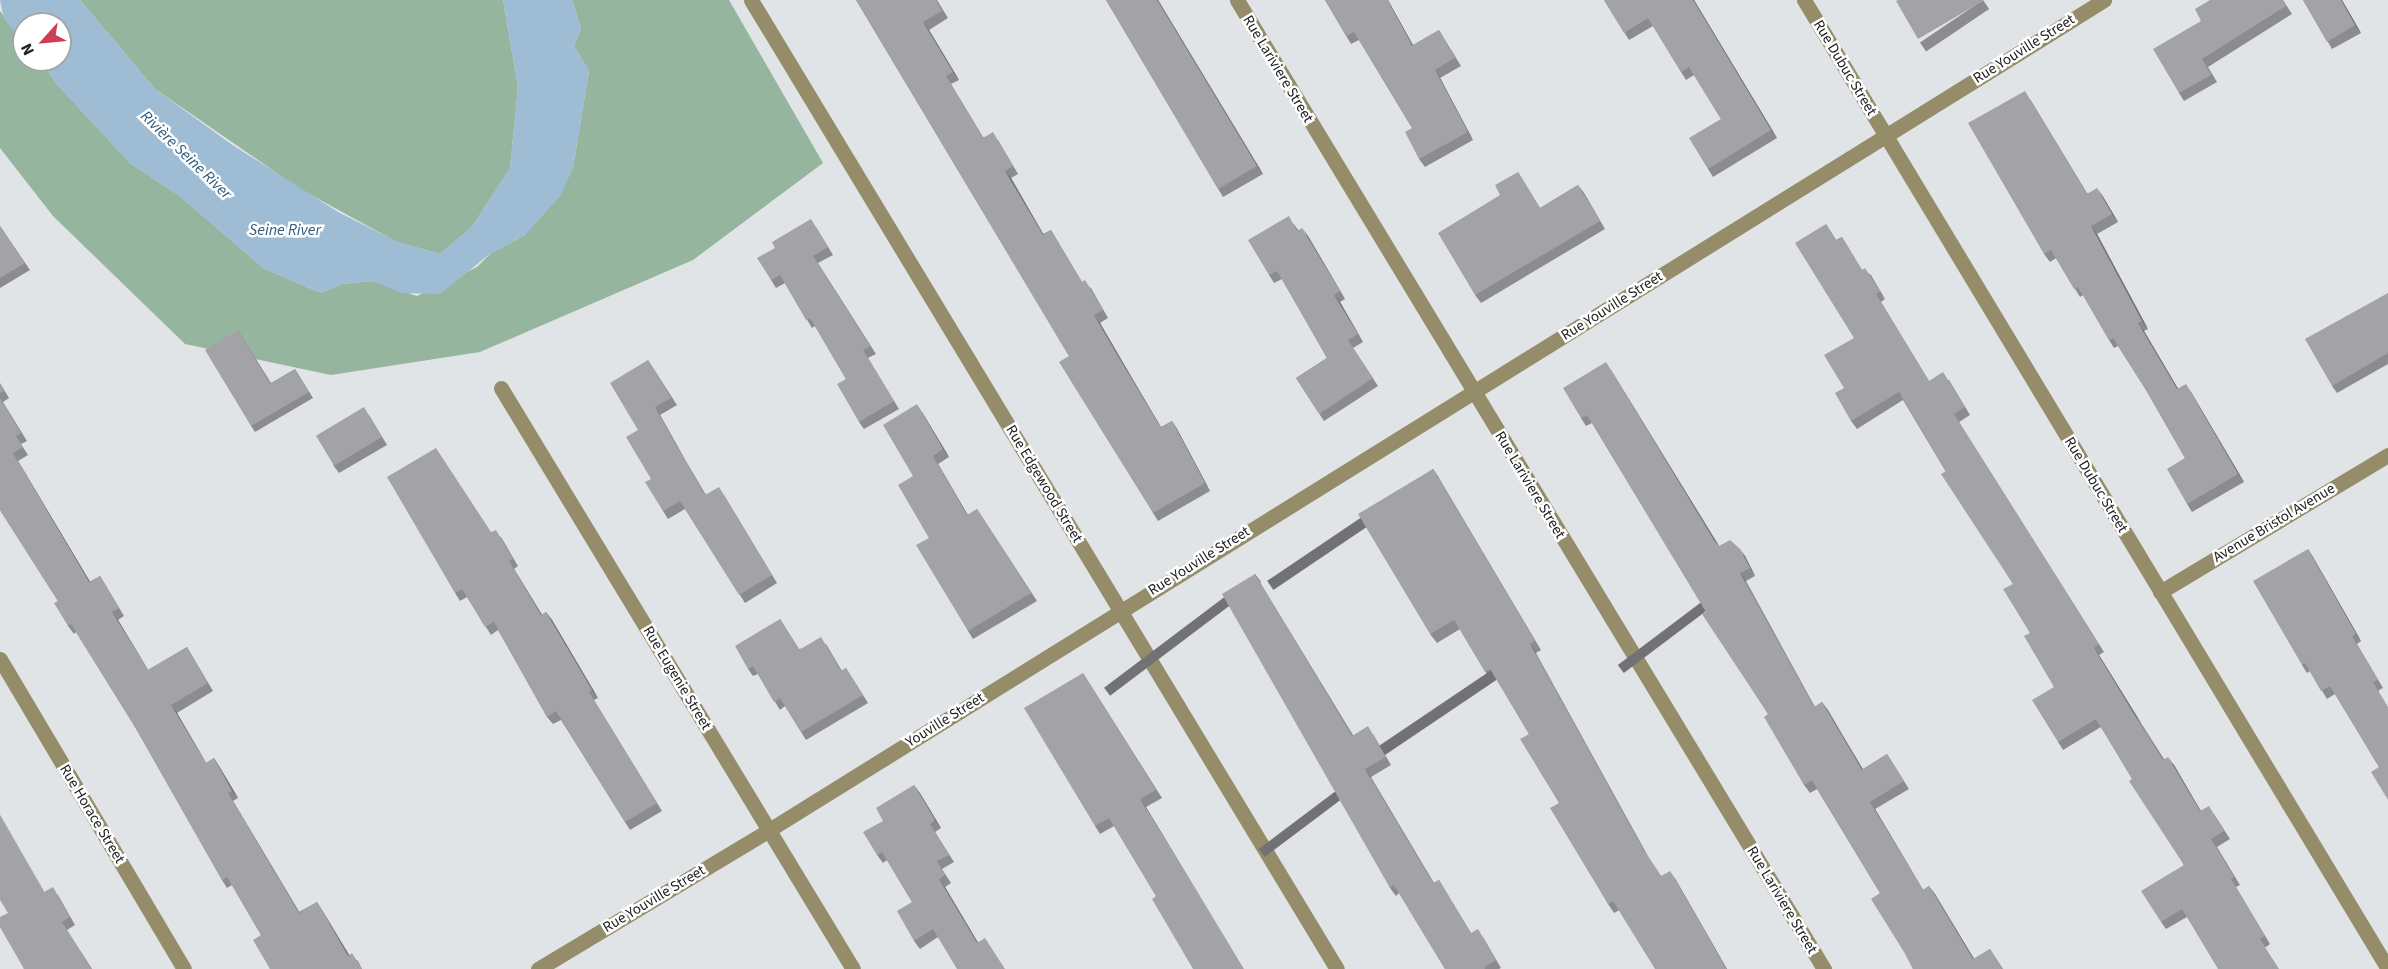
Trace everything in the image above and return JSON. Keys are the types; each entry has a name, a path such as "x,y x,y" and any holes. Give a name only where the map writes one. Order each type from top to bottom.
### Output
{"street":[{"name":"Rue Edgewood Street","path":"751,0 1337,969"},
{"name":"Rue Lariviere Street","path":"1237,0 1824,969"},
{"name":"Rue Dubuc Street","path":"1804,0 2388,969"},
{"name":"Rue Youville Street","path":"1120,610 2104,0"},
{"name":"Rue Eugenie Street","path":"501,388 853,969"},
{"name":"Avenue Bristol Avenue","path":"2160,592 2388,455"},
{"name":"Youville Street","path":"769,830 1120,610"},
{"name":"Rue Horace Street","path":"0,659 184,969"},
{"name":"Rue Youville Street","path":"538,969 769,830"}],"green space":[{"path":"80,0 503,0 518,87 510,169 471,228 440,254 397,242 300,189 155,89"},
{"path":"572,0 729,0 823,163 693,260 480,352 331,375 185,344 53,216 0,148 0,11 12,27 12,72 49,72 55,82 130,163 180,196 263,268 321,293 342,284 373,281 417,296 477,267 491,253 525,235 573,168 589,71 574,46 581,29"}],"water":[{"name":"Seine River","path":"0,0 80,0 155,89 231,144 338,212 398,242 440,254 471,228 510,169 518,87 503,0 572,0 581,29 574,46 589,71 573,168 561,195 525,235 491,253 440,294 401,293 373,281 342,284 321,293 263,268 180,196 130,163 55,82 49,72 72,72 72,12 12,12 12,29 4,19"}],"building":[{"path":"856,0 936,0 942,11 923,22 953,72 946,76 983,138 993,132 1013,166 1005,171 1043,235 1051,230 1082,282 1085,280 1103,310 1094,315 1121,362 1161,428 1172,421 1205,483 1153,513 1059,362 1069,356"},
{"path":"1106,0 1157,0 1257,166 1218,189"},
{"path":"1325,0 1387,0 1412,46 1439,30 1455,58 1435,70 1468,132 1419,159 1405,132 1412,128 1354,32 1346,36"},
{"path":"1604,0 1693,0 1771,130 1708,169 1689,138 1721,119 1689,67 1681,72 1648,18 1624,33"},
{"path":"2210,0 2282,0 2286,6 2202,59 2211,75 2179,93 2153,49 2201,21 2195,9"},
{"path":"2303,0 2341,0 2355,25 2327,42"},
{"path":"1896,1 1983,1 1918,39"},
{"path":"2025,91 2087,194 2097,188 2112,214 2091,226 2142,321 2138,323 2177,389 2186,384 2238,474 2187,504 2167,469 2185,458 2146,390 2113,338 2109,340 2078,287 2074,289 2051,250 2044,254 1968,123"},
{"path":"1518,172 1540,208 1578,185 1600,221 1475,295 1438,233 1500,195 1495,185"},
{"path":"1289,216 1297,231 1302,228 1340,291 1334,295 1358,334 1348,340 1373,378 1319,414 1296,378 1327,358 1277,271 1269,275 1248,240"},
{"path":"811,219 828,247 813,256 870,346 863,350 894,401 859,422 837,384 846,379 810,318 806,320 780,275 771,280 757,258 775,248 772,242"},
{"path":"1826,224 1836,240 1842,237 1862,270 1865,268 1880,291 1876,294 1929,381 1943,372 1965,407 1954,414 2099,644 2094,648 2135,716 2163,760 2168,757 2200,811 2209,806 2224,831 2211,839 2234,877 2231,879 2265,936 2260,939 2279,969 2218,969 2182,909 2161,922 2141,891 2184,865 2129,781 2132,779 2096,719 2058,742 2032,700 2054,687 2024,636 2030,633 2003,589 2013,584 1941,474 1946,471 1899,392 1851,421 1835,393 1844,388 1824,355 1854,338 1795,243"},
{"path":"0,226 25,263 0,278"},
{"path":"2388,293 2388,353 2332,386 2305,339"},
{"path":"238,330 270,384 295,369 309,392 251,426 205,350"},
{"path":"648,360 671,398 655,407 679,450 705,495 719,487 772,575 739,595 680,501 663,511 645,482 651,479 626,437 638,430 610,383"},
{"path":"1606,362 1715,542 1719,546 1730,540 1740,549 1750,568 1740,573 1814,707 1822,702 1862,770 1887,754 1904,781 1870,802 1923,890 1929,886 1973,959 1990,949 2002,969 1913,969 1871,899 1880,893 1812,780 1804,785 1764,717 1768,714 1702,614 1706,612 1587,415 1581,418 1563,388"},
{"path":"0,398 21,433 16,436 23,447 13,453 89,582 100,576 119,608 112,612 148,670 187,647 208,683 171,705 206,763 214,758 232,791 228,793 299,913 317,902 348,956 352,953 362,969 270,969 253,940 261,935 227,877 222,880 135,727 71,624 68,626 54,603 58,601 0,510"},
{"path":"917,404 943,449 933,456 967,515 977,509 1031,593 968,631 916,545 929,538 898,485 913,476 883,425"},
{"path":"364,407 382,437 334,466 316,436"},
{"path":"436,448 491,532 496,530 513,559 509,561 541,615 546,612 592,690 589,692 657,803 625,822 556,711 547,717 494,622 485,627 462,589 455,593 387,477"},
{"path":"1433,469 1535,641 1530,644 1643,849 1661,876 1670,871 1726,969 1655,969 1613,901 1608,904 1550,808 1559,803 1520,739 1529,734 1490,669 1485,672 1454,620 1430,634 1358,514"},
{"path":"2308,549 2356,634 2352,636 2378,680 2373,682 2388,707 2388,800 2371,772 2379,767 2330,686 2321,691 2305,663 2302,665 2253,581"},
{"path":"1255,574 1352,736 1368,726 1386,757 1365,769 1433,883 1439,880 1471,933 1478,929 1496,960 1484,967 1485,969 1445,969 1394,885 1390,888 1222,594"},
{"path":"780,619 799,650 821,637 841,671 846,668 863,695 801,732 780,698 774,702 753,666 748,669 735,646"},
{"path":"1083,673 1156,790 1140,799 1244,969 1193,969 1152,899 1156,896 1109,818 1095,826 1024,708"},
{"path":"914,785 935,820 930,824 949,855 937,861 945,875 939,879 977,943 985,938 1005,969 957,969 933,929 914,941 897,911 912,902 882,852 877,855 863,832 883,821 876,808"},
{"path":"0,816 44,892 53,887 70,917 62,922 91,969 24,969 0,927 0,917 8,913 0,900"}],"water label":[{"name":"Rivière Seine River","path":"186,155"}]}
